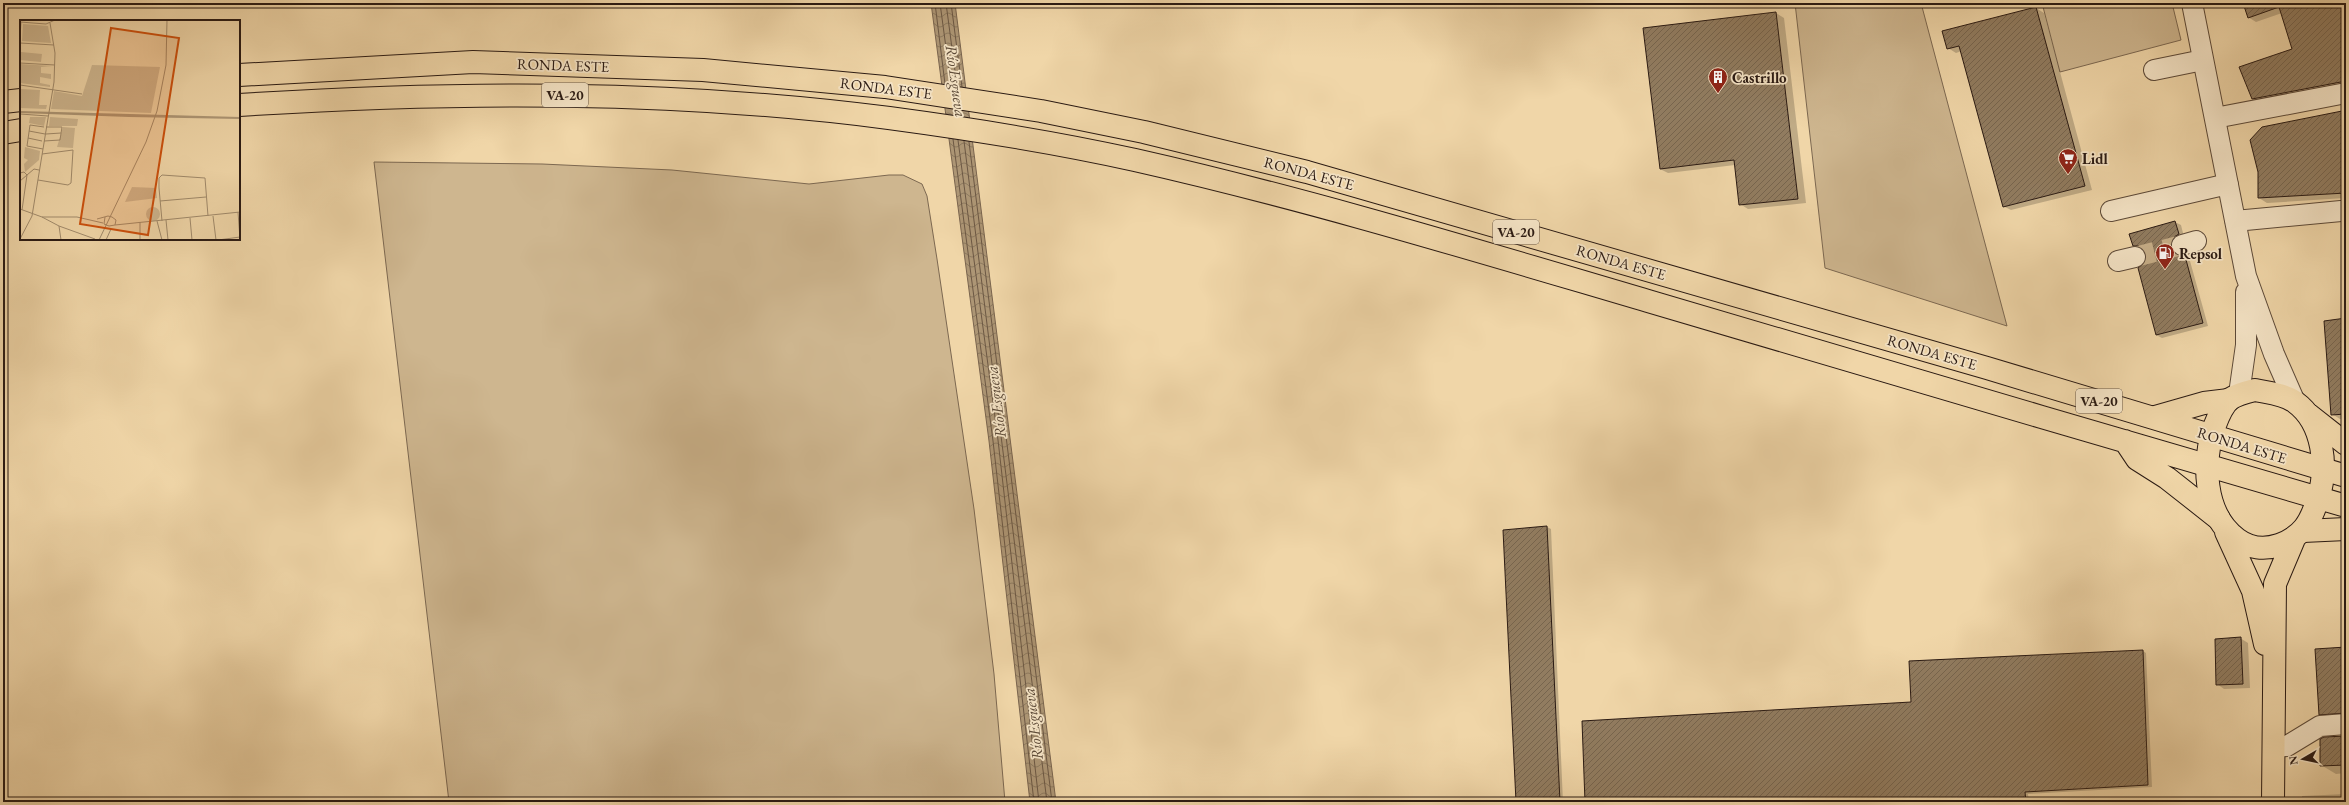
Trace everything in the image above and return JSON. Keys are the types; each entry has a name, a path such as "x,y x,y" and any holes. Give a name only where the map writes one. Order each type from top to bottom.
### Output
{"main road":[{"name":"RONDA ESTE","path":"240,75 473,62 703,70 885,87 1041,111 1144,132 1307,172 2154,417 2346,476"},
{"name":"RONDA ESTE","path":"240,105 449,95 559,95 767,105 890,118 1043,142 1131,159 1269,192 1443,240 2346,506"},
{"path":"3,102 20,100"},
{"path":"3,133 20,130"},
{"path":"2154,417 2204,403 2234,397 2255,390 2276,394 2302,408 2338,432 2346,444"},
{"path":"2234,397 2219,414 2211,435 2207,466 2210,495 2222,525 2253,591 2273,679"},
{"path":"2273,802 2275,584 2318,499 2324,470 2320,444 2302,408"},
{"path":"2125,441 2137,459 2167,478 2243,544 2258,548 2272,548 2299,535 2346,529"}],"street":[{"path":"2192,3 2246,276 2274,354 2302,408"},
{"path":"2154,70 2203,60"},
{"path":"2215,118 2346,93"},
{"path":"2111,211 2228,184"},
{"path":"2235,221 2341,211"},
{"path":"2234,397 2246,345 2246,276"},
{"path":"2273,747 2287,746 2320,726 2346,724"}],"shaded area":[{"path":"1795,3 1921,3 2007,326 1825,268"},
{"path":"2042,3 2172,3 2181,40 2060,72"},
{"path":"374,162 542,164 672,170 809,184 889,175 903,175 922,184 927,196 974,509 994,674 1005,802 449,802"}],"water":[{"name":"Río Esgueva","path":"931,3 955,3 1056,802 1030,802 989,441"}],"building":[{"path":"2243,3 2346,3 2346,81 2252,99 2239,67 2292,49 2279,7 2248,18"},
{"path":"2036,7 2085,186 2003,207 1959,46 1947,49 1942,31"},
{"name":"Castrillo","path":"1776,12 1798,199 1739,205 1734,160 1660,169 1643,28"},
{"path":"2342,111 2346,123 2346,193 2258,198 2258,172 2250,140 2262,127"},
{"path":"2175,221 2179,234 2174,237 2171,248 2174,254 2185,256 2203,323 2156,335 2138,268 2146,261 2146,254 2139,246 2133,246 2129,234"},
{"path":"2346,318 2346,414 2331,415 2324,321"},
{"path":"1547,526 1560,802 1516,802 1503,530"},
{"path":"2241,637 2243,684 2216,685 2215,639"},
{"path":"2346,647 2346,713 2319,715 2315,649"},
{"path":"2143,650 2148,785 2025,792 2026,802 1585,802 1582,721 1911,702 1909,661"},
{"path":"2346,736 2346,765 2320,766 2320,739 2324,737"}],"tunnel":[{"path":"2135,257 2182,245"}],"place":[{"name":"Castrillo","path":"1718,94"},
{"name":"Lidl","path":"2068,175"},
{"name":"Repsol","path":"2165,270"}]}
